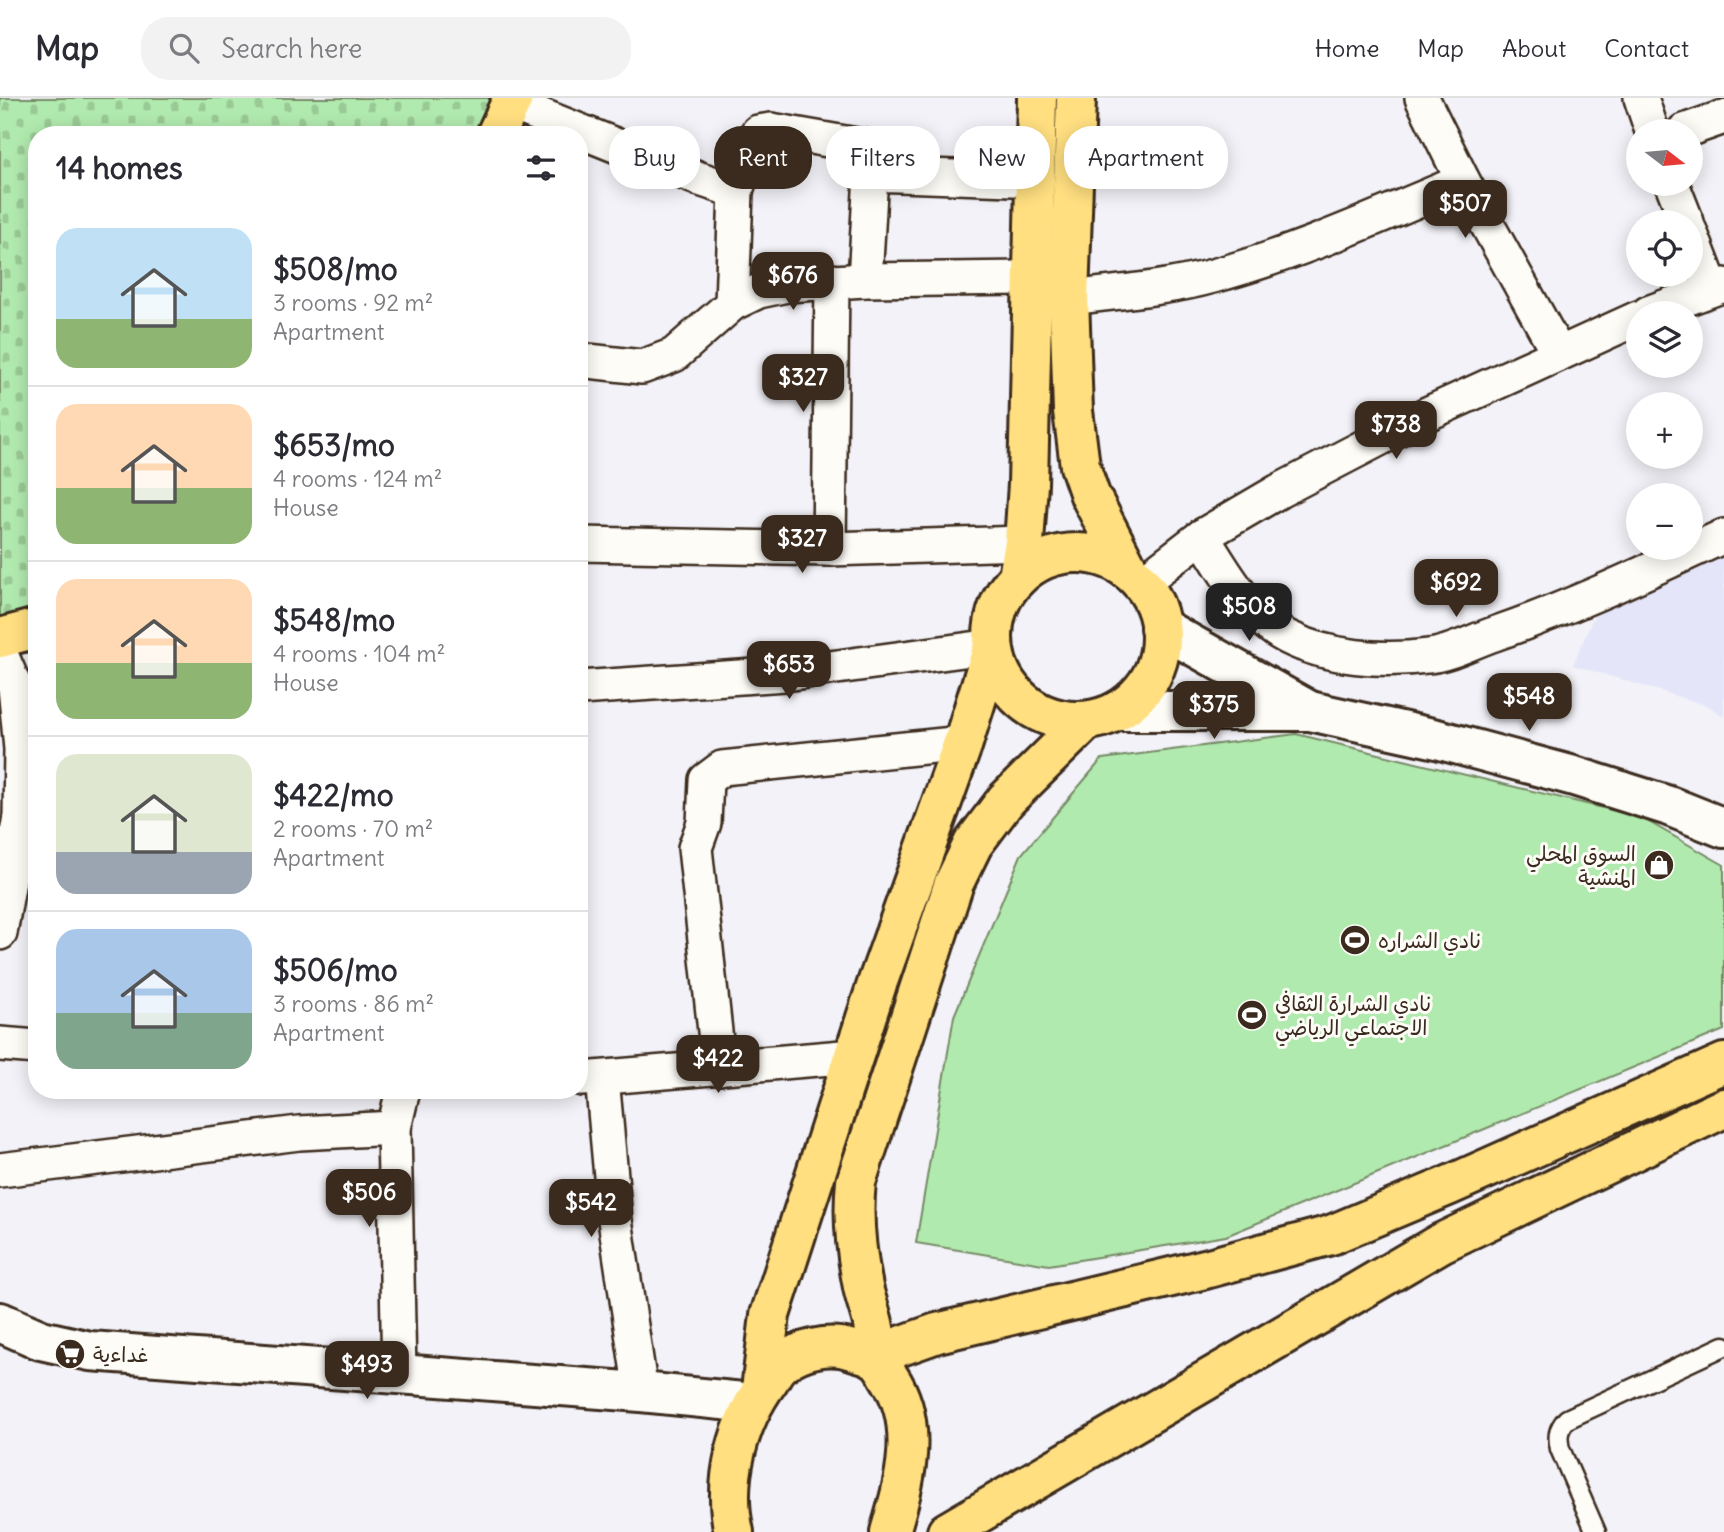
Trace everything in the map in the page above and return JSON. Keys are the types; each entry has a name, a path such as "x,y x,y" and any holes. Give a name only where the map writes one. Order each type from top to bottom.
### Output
{"main road":[{"path":"1037,98 1037,126"},
{"path":"875,1359 876,1337 863,1289 853,1207 856,1182 954,883 973,844 1006,800 1102,716 1137,696 1151,676 1159,652 1160,627 1154,604 1135,577 1090,495 1080,466 1073,411 1069,298 1076,98"},
{"path":"1037,189 1028,484 1021,560 994,621 993,646 998,668 1009,687 1024,703 1064,721 1102,716"},
{"path":"1021,560 1037,562 1060,554 1084,553 1108,559 1135,577"},
{"path":"0,638 28,630"},
{"path":"757,1397 771,1315 854,1056 993,646"},
{"path":"875,1359 895,1348 937,1333 1205,1269 1331,1234 1450,1185 1724,1063"},
{"path":"947,1532 1441,1243 1724,1108"},
{"path":"731,1528 731,1480 738,1440 757,1397 780,1364 809,1349 842,1346 875,1359 897,1388 907,1414 908,1448 902,1492 890,1532"}],"street":[{"path":"1422,98 1463,181 1559,354"},
{"path":"1640,98 1648,119"},
{"path":"506,112 547,126"},
{"path":"1703,124 1724,117"},
{"path":"732,304 736,191 754,138 758,132 771,130 826,140"},
{"path":"588,140 736,191"},
{"path":"1069,298 1212,277 1347,230 1463,181"},
{"path":"865,279 870,189"},
{"path":"1679,301 1718,286 1703,257"},
{"path":"588,361 642,367 674,355 732,304 759,291 786,285 865,279 1034,278"},
{"path":"829,548 832,281"},
{"path":"1135,577 1279,491 1427,414 1626,323"},
{"path":"1202,536 1229,579 1261,617 1286,637 1342,655 1393,658 1431,656 1552,614 1724,536"},
{"path":"588,544 829,548 1021,560"},
{"path":"1160,627 1310,711"},
{"path":"588,687 785,674 993,646"},
{"path":"0,652 15,687 21,749 20,816 0,933"},
{"path":"1102,716 1310,711 1437,739 1574,776 1669,806 1724,828"},
{"path":"719,1068 695,848 704,823 706,780 722,768 962,743"},
{"path":"0,1044 28,1046"},
{"path":"641,1392 591,1078 854,1056"},
{"path":"398,1374 394,1128 401,1099"},
{"path":"0,1170 299,1133 394,1128"},
{"path":"0,1322 41,1340 90,1350 641,1392 757,1397"}],"lane":[{"path":"1596,1532 1560,1449 1557,1438 1559,1427 1567,1419 1724,1346"}],"shaded area":[{"path":"1724,546 1724,717 1709,706 1573,665 1600,602 1693,560 1703,560 1703,555"}],"green space":[{"path":"0,98 491,98 480,126 28,126 28,614 0,621"},
{"name":"نادي الشراره","path":"1296,734 1640,817 1724,865 1724,1030 1226,1236 1049,1265 916,1243 954,1016 1021,855 1102,759"}],"place":[{"name":"السوق المحلي المنشية","path":"1659,865"},
{"name":"نادي الشراره","path":"1355,940"},
{"name":"نادي الشرارة الثقافي الاجتماعي الرياضي","path":"1252,1015"},
{"name":"غداءية","path":"70,1354"}]}
